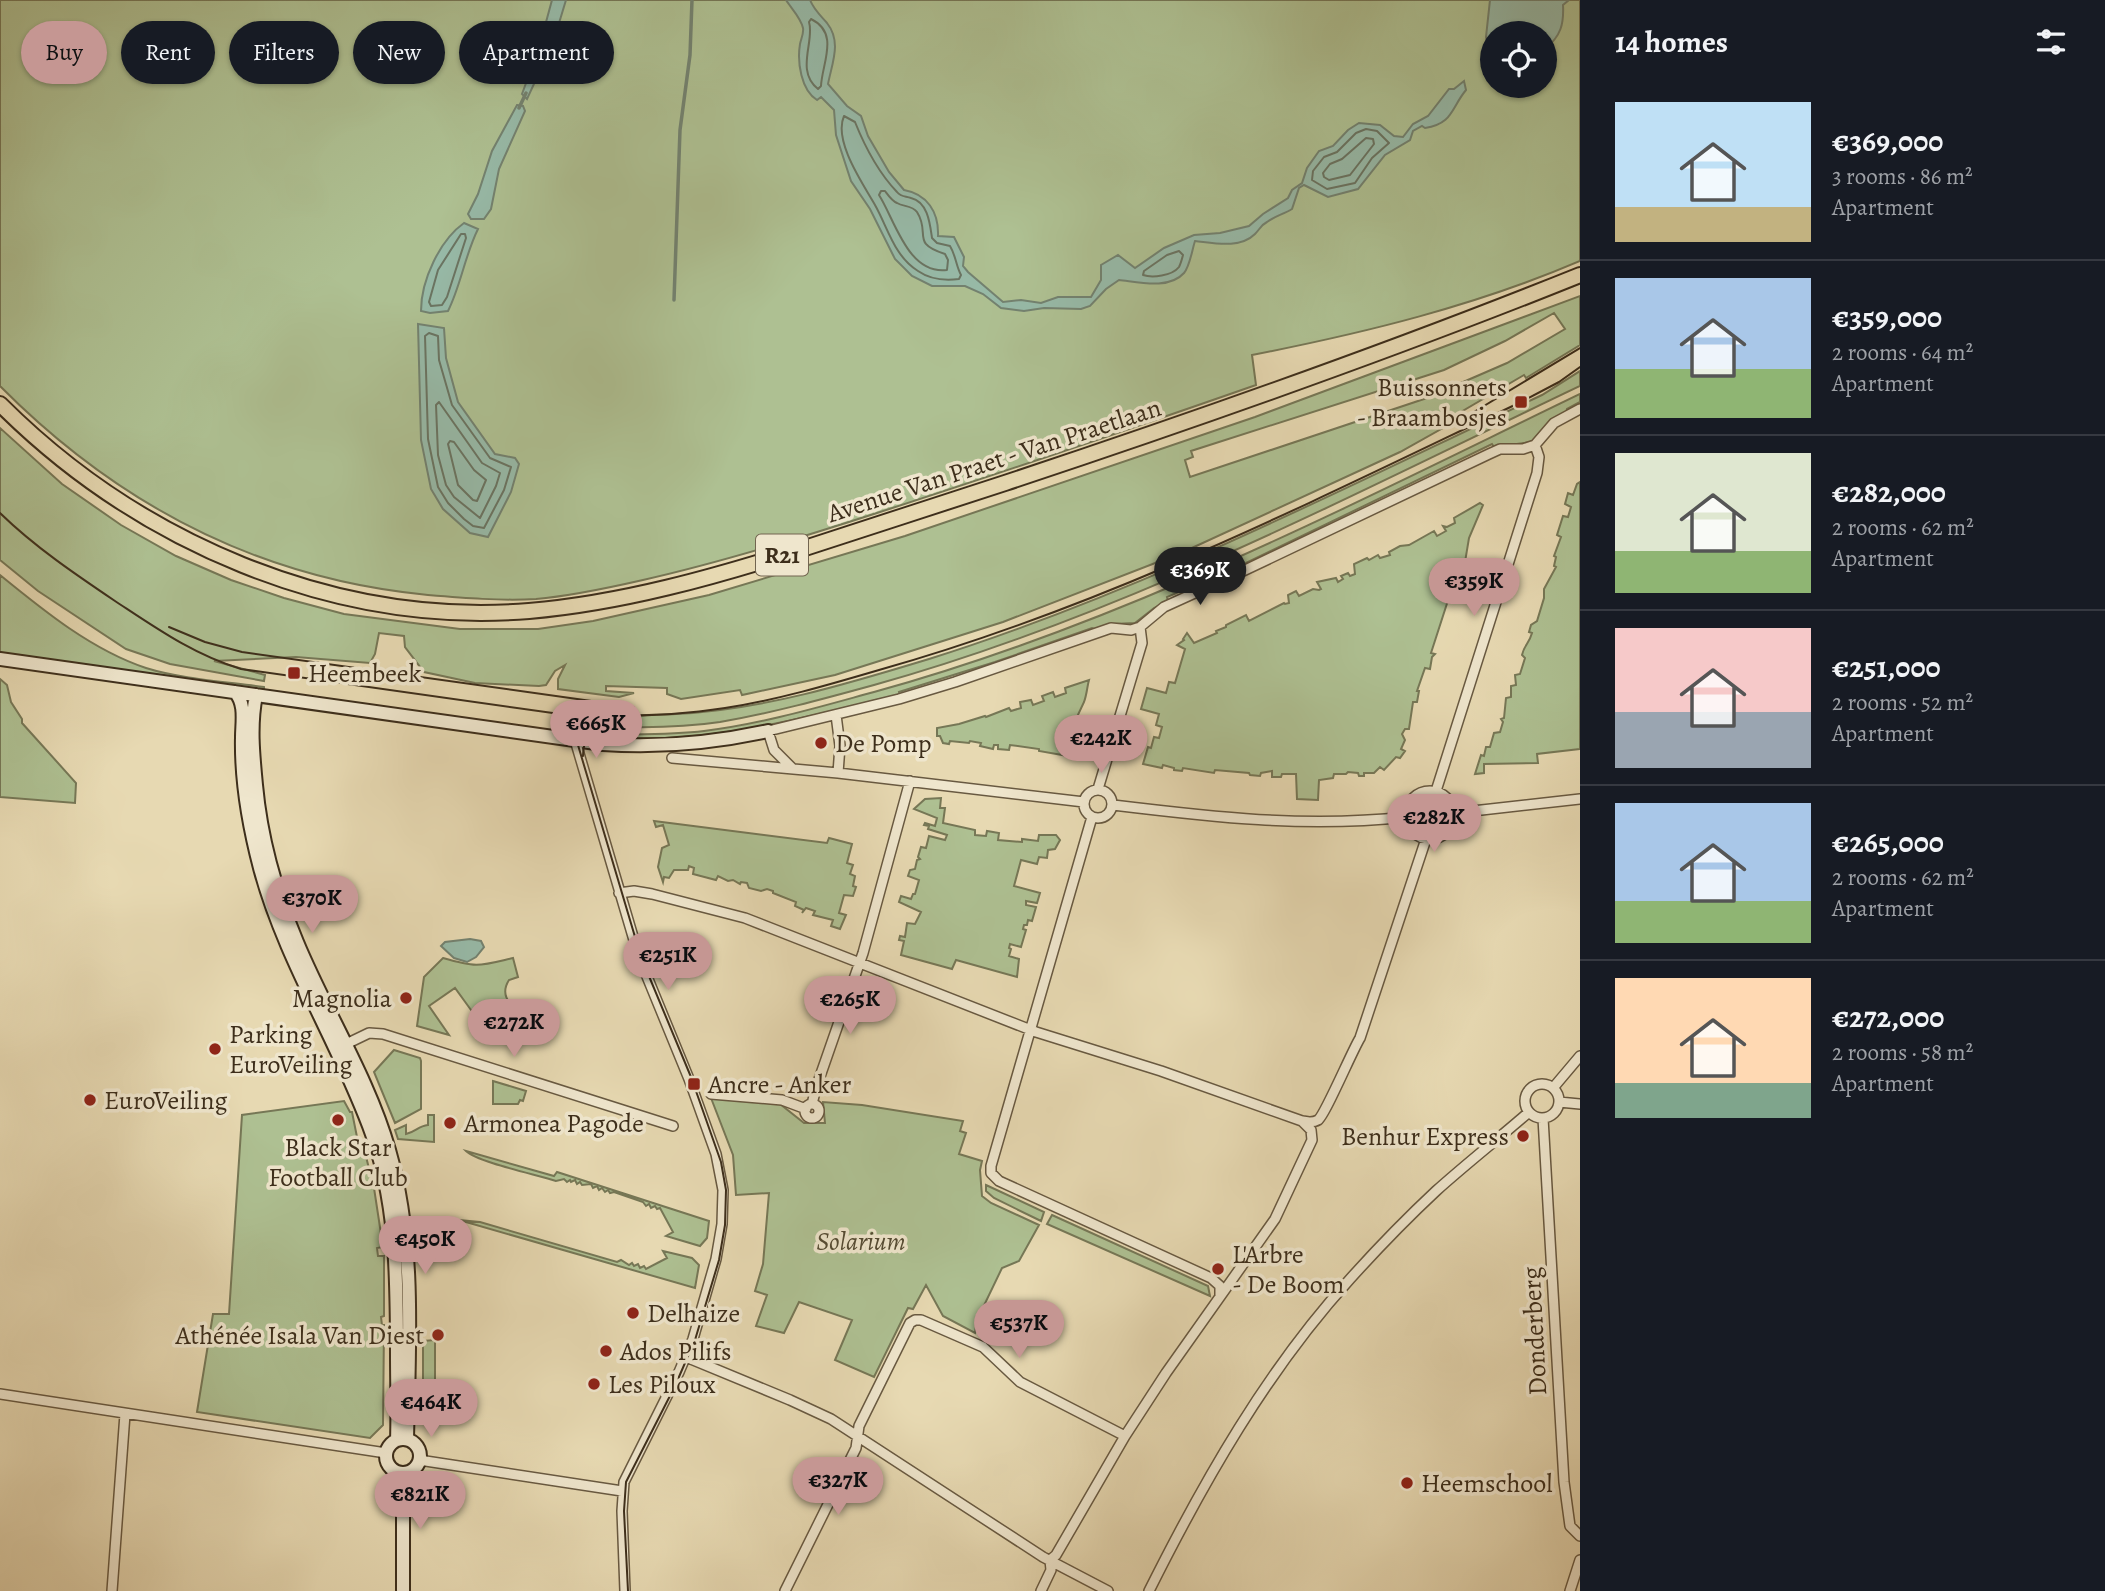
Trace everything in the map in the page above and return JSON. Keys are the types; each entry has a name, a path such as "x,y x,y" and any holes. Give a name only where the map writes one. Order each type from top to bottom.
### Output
{"main road":[{"name":"Avenue Van Praet - Van Praetlaan","path":"0,404 65,464 120,502 183,539 247,567 334,594 412,608 472,612 532,611 611,599 680,584 745,567 886,522 1233,405 1580,275"}],"street":[{"path":"0,659 575,740 621,745 725,740 836,715 966,679 1111,628 1131,630 1140,627 1164,607 1494,451 1505,448 1523,449 1535,444 1554,423 1580,410"},
{"path":"1436,791 1537,472 1539,457 1535,444"},
{"path":"1098,789 1141,648 1143,639 1140,627"},
{"path":"235,692 243,706 242,744 247,805 261,870 289,950 341,1047 386,1141 405,1228 408,1269 402,1440"},
{"path":"256,695 252,719 252,749 258,807 271,867 298,944 341,1047"},
{"path":"836,715 840,746 838,773"},
{"path":"768,732 774,750 792,768"},
{"path":"575,740 644,971 686,1072 716,1154 722,1181 722,1224 707,1296 686,1357 630,1466 622,1491 625,1591"},
{"path":"672,758 777,769 792,768 1084,802"},
{"path":"710,1094 782,1100 809,1106 860,962 910,781"},
{"path":"1098,789 1109,794 1113,805 1105,817 1092,817 1086,812 1084,802 1090,792 1098,789"},
{"path":"1436,791 1451,801 1455,813 1453,824 1447,833 1437,839 1426,839 1410,829 1406,817 1408,804 1423,792 1436,791"},
{"path":"1455,813 1580,799"},
{"path":"1113,805 1269,822 1334,822 1406,817"},
{"path":"1092,817 991,1166 993,1176 1211,1278 1220,1286 1220,1296"},
{"path":"619,893 638,891 732,914 1030,1030 1301,1121 1315,1121 1323,1115 1360,1038 1426,839"},
{"path":"341,1047 369,1033 383,1034 673,1126"},
{"path":"1553,1088 1580,1056"},
{"path":"1539,1084 1553,1088 1558,1094 1559,1102 1552,1115 1543,1118 1529,1112 1525,1102 1530,1088 1539,1084"},
{"path":"1559,1102 1580,1104"},
{"path":"1149,1591 1224,1452 1318,1318 1351,1278 1407,1219 1529,1112"},
{"name":"Donderberg","path":"1543,1118 1564,1482 1570,1526 1580,1536"},
{"path":"1050,1560 1056,1555 1125,1436 1280,1209 1312,1140 1311,1130 1301,1121"},
{"path":"785,1591 856,1448 859,1426 912,1321 921,1320 979,1345 1020,1382 1125,1436"},
{"path":"686,1357 813,1410 1050,1560 1108,1591"},
{"path":"0,1394 386,1453"},
{"path":"112,1591 125,1414"},
{"path":"402,1440 418,1449 419,1460 415,1468 403,1473 390,1468 386,1461 390,1445 402,1440"},
{"path":"419,1460 622,1491"},
{"path":"403,1473 403,1591"},
{"path":"1041,1591 1051,1570 1050,1560"},
{"path":"1570,1591 1580,1560"}],"green space":[{"path":"0,0 1580,0 1580,261 1500,292 1419,317 1252,355 1256,385 1020,466 761,549 617,586 536,599 428,595 366,586 307,572 250,553 195,530 143,501 93,467 46,429 0,386"},
{"path":"1580,296 1580,345 1526,378 1524,375 1449,419 1450,424 1400,452 1181,553 1003,622 835,675 742,695 740,690 681,699 667,694 667,688 606,686 606,691 634,693 619,697 558,689 558,679 565,665 555,671 546,685 475,683 424,672 405,647 404,636 379,633 375,654 370,663 296,657 214,661 265,675 264,681 170,664 126,649 38,591 0,560 0,428 62,484 121,525 176,556 231,580 344,614 460,629 538,629 593,621 709,595 905,536 1255,417","holes":["1554,313 1565,329 1507,363 1424,399 1190,477 1185,460 1193,457 1191,451 1444,370 1505,341"]},
{"path":"1580,371 1580,386 1233,551 1056,625 966,657 874,685 759,714 690,725 598,726 616,718 708,712 804,694 867,678 1008,632 1086,603 1240,538 1542,395"},
{"path":"1580,394 1580,402 1567,409 1566,413 1531,442 1494,447 1492,444 1246,563 1167,597 1168,601 1135,623 1113,624 1097,630 1092,628 899,692 900,696 812,716 710,734 640,739 604,738 604,735 704,731 769,720 966,664 1057,632 1234,559"},
{"path":"1580,482 1580,749 1537,754 1538,763 1484,764 1484,773 1475,774 1481,755 1484,756 1486,747 1490,747 1494,733 1500,732 1506,698 1511,697 1511,686 1516,685 1515,675 1520,674 1525,658 1522,655 1532,633 1529,632 1531,625 1537,621 1544,589 1556,567 1554,556 1561,537 1557,535 1563,516 1568,517 1571,507 1565,504 1568,493 1573,495"},
{"path":"1480,503 1483,505 1469,538 1464,568 1458,566 1454,588 1431,653 1435,654 1430,669 1425,668 1417,691 1417,702 1413,702 1409,729 1405,729 1402,734 1405,740 1401,749 1405,751 1400,758 1396,757 1384,770 1380,767 1374,773 1364,773 1364,776 1348,772 1319,780 1318,800 1297,799 1296,774 1272,777 1272,771 1261,773 1260,776 1215,770 1214,773 1183,768 1182,771 1163,765 1162,768 1143,764 1148,747 1151,748 1154,737 1159,738 1162,727 1156,725 1159,714 1141,709 1147,688 1166,693 1169,682 1175,683 1185,649 1177,645 1184,640 1187,633 1194,643 1246,615 1249,621 1289,603 1288,595 1296,591 1299,596 1313,589 1321,589 1317,582 1336,578 1338,582 1343,579 1341,576 1355,574 1354,564 1378,555 1380,558 1390,555 1389,552 1400,546 1409,545 1434,531 1437,536 1446,531 1443,526 1455,523 1454,518"},
{"path":"0,575 69,628 126,660 174,675 264,687 264,691 0,654"},
{"path":"0,679 7,685 11,702 22,723 76,783 75,803 0,797"},
{"path":"1089,680 1068,756 1010,745 1009,750 998,749 998,745 994,745 993,749 980,746 981,743 970,741 950,741 949,744 943,743 940,736 937,736 937,728 986,717 1009,708 1011,711 1021,708 1020,702 1031,700 1033,705 1044,701 1042,696 1053,692 1055,697 1066,693 1065,688"},
{"path":"941,798 940,808 945,808 943,823 975,830 975,835 986,836 987,831 999,833 998,840 1022,842 1022,839 1038,841 1039,835 1056,835 1060,840 1055,849 1048,850 1047,858 1039,857 1037,864 1021,860 1014,886 1040,893 1037,903 1026,901 1026,905 1036,907 1032,921 1028,920 1027,925 1024,925 1023,929 1026,930 1021,947 1010,944 1009,956 1019,959 1017,977 956,960 952,969 901,955 904,941 899,940 900,936 905,937 907,923 915,924 921,912 899,902 901,896 911,899 915,894 919,880 908,876 910,870 915,869 917,860 920,859 918,857 921,847 926,848 929,836 945,840 947,835 924,825 935,826 937,818 914,809 925,799"},
{"path":"1431,799 1442,804 1447,815 1442,826 1431,831 1420,826 1415,815 1420,804"},
{"path":"654,821 827,843 829,838 852,844 847,863 853,865 850,874 855,876 853,886 856,887 853,896 844,895 839,913 846,915 840,929 831,926 833,920 813,915 815,911 806,908 802,913 804,910 795,906 796,902 773,891 749,888 747,883 740,884 718,876 716,880 693,874 694,868 689,866 688,870 674,870 669,878 664,877 663,882 658,867 662,848 669,845 663,825 656,827"},
{"path":"443,958 478,965 513,958 518,977 509,980 505,994 528,1029 471,1010 455,988 429,1006 449,1035 417,1026 424,977"},
{"path":"394,1050 420,1058 421,1061 421,1109 395,1123 374,1072"},
{"path":"493,1081 526,1091 523,1101 520,1100 518,1104 493,1104"},
{"name":"Solarium","path":"711,1098 780,1104 804,1123 825,1123 823,1102 862,1105 963,1121 960,1131 966,1133 959,1154 982,1161 982,1196 991,1203 1039,1225 1019,1261 1002,1268 977,1320 975,1333 943,1316 926,1285 913,1309 908,1308 874,1377 835,1360 852,1320 799,1302 784,1333 756,1326 767,1295 755,1291 763,1264 769,1193 736,1195 733,1155"},
{"path":"344,1101 352,1112 357,1137 363,1145 374,1188 383,1247 377,1248 378,1256 384,1256 384,1316 381,1317 384,1325 383,1425 370,1438 197,1412 213,1314 229,1314 242,1115"},
{"path":"428,1115 434,1115 434,1142 398,1139 395,1130 406,1125 406,1134 428,1125"},
{"path":"466,1151 554,1176 557,1172 709,1221 707,1238 700,1246 666,1236 673,1232 660,1208 655,1206 651,1208 649,1204 646,1206 643,1202 614,1192 605,1192 602,1188 599,1190 597,1186 593,1188 591,1184 582,1185 575,1180 567,1182 564,1179 556,1181 508,1168"},
{"path":"986,1185 1044,1212 1041,1221 994,1198 986,1191"},
{"path":"1052,1215 1208,1286 1210,1296 1047,1224"},
{"path":"459,1220 480,1222 617,1262 621,1260 634,1266 638,1264 640,1268 644,1266 646,1269 667,1258 663,1251 692,1258 699,1265 695,1288"},
{"path":"435,1340 435,1380 431,1380 430,1389 425,1389 423,1341"}],"water":[{"path":"552,0 566,0 560,21 546,21"},
{"path":"786,0 810,0 827,23 832,30 835,45 828,84 847,106 861,116 868,136 889,172 904,190 919,196 930,206 936,219 938,236 954,237 964,257 963,266 1003,302 1021,300 1041,303 1058,297 1091,297 1101,280 1101,265 1118,255 1135,268 1164,248 1194,235 1220,233 1249,226 1288,198 1292,190 1302,183 1307,168 1319,151 1333,146 1359,123 1380,125 1394,136 1403,137 1413,124 1428,116 1449,89 1454,89 1464,81 1466,90 1446,119 1434,126 1422,126 1413,131 1410,140 1385,155 1358,189 1328,197 1304,185 1299,188 1292,209 1265,223 1249,239 1226,244 1195,241 1184,273 1170,282 1153,284 1119,280 1090,306 1081,309 1044,308 1024,311 1001,308 983,294 965,286 932,286 912,276 895,259 870,209 851,181 836,135 834,110 821,97 817,100 804,83 799,59 803,28"},
{"path":"1490,0 1569,0 1563,5 1562,24 1557,35 1557,21 1488,21"},
{"path":"526,84 534,84 527,99 522,94"},
{"path":"517,105 523,106 525,111 499,169 491,209 484,219 471,219 468,214 478,194 492,151"},
{"path":"464,223 478,229 448,311 421,311 424,287 433,262 447,240"},
{"path":"418,324 444,328 446,358 458,402 495,454 515,458 519,464 511,492 488,537 470,533 443,509 431,489 421,440"},
{"path":"470,939 481,941 484,947 476,957 467,962 454,958 441,946 445,942"}],"waterway":[{"path":"674,300 680,130 690,55 692,0"},
{"path":"519,108 526,93"}],"tram line":[{"path":"1454,424 1580,348"},
{"path":"0,513 56,560 145,621 191,648 241,669 567,715 686,713 744,705 822,687 1045,616 1126,584 1285,514 1521,402 1559,382 1580,367"},
{"path":"169,627 205,642 242,652 634,707"},
{"path":"556,713 567,722 575,735 641,957 691,1077 721,1162 726,1190 725,1225 719,1260 695,1340 675,1386 626,1482 624,1511 628,1591"},
{"path":"583,756 590,732 611,717"}],"place":[{"name":"Buissonnets - Braambosjes","path":"1521,402"},
{"name":"Heembeek","path":"294,673"},
{"name":"De Pomp","path":"821,743"},
{"name":"Magnolia","path":"406,998"},
{"name":"Parking EuroVeiling","path":"215,1049"},
{"name":"Ancre - Anker","path":"694,1084"},
{"name":"EuroVeiling","path":"90,1100"},
{"name":"Black Star Football Club","path":"338,1120"},
{"name":"Armonea Pagode","path":"450,1123"},
{"name":"Benhur Express","path":"1523,1136"},
{"name":"L'Arbre - De Boom","path":"1218,1269"},
{"name":"Delhaize","path":"633,1313"},
{"name":"Athénée Isala Van Diest","path":"438,1335"},
{"name":"Ados Pilifs","path":"606,1351"},
{"name":"Les Piloux","path":"594,1384"},
{"name":"Heemschool","path":"1407,1483"}]}
